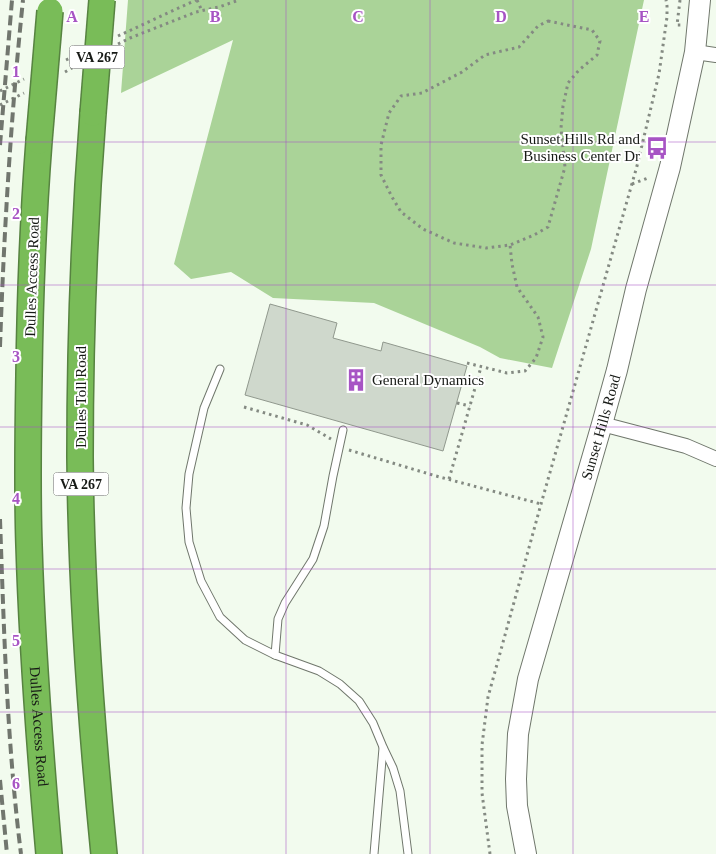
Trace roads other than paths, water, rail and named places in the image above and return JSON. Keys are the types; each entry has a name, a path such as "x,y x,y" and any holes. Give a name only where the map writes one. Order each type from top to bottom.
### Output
{"highway":[{"name":"Dulles Toll Road","path":"102,0 85,237 81,352 81,468 82,541 89,680 104,854"},
{"name":"Dulles Access Road","path":"49,854 40,752 29,544 28,437 30,306 36,174 51,6"}],"main road":[{"name":"Sunset Hills Road","path":"526,854 517,806 516,779 518,734 528,679 536,646 602,424 672,160 695,52 700,0"}],"street":[{"path":"695,52 716,55"},
{"path":"602,424 686,446 716,459"}],"lane":[{"path":"220,369 204,408 189,474 186,508 189,542 201,581 220,617 245,640 275,655 319,671 340,684 359,701 374,723 393,768 400,790 408,854"},
{"path":"275,655 278,619 285,603 313,559 324,526 343,430"},
{"path":"374,854 383,747"}],"railway":[{"path":"0,145 12,0"},
{"path":"0,347 8,173 23,0"},
{"path":"0,519 9,729 21,854"},
{"path":"0,780 7,854"}],"place":[{"name":"Sunset Hills Rd and Business Center Dr","path":"657,148"},
{"name":"General Dynamics","path":"356,380"}]}
